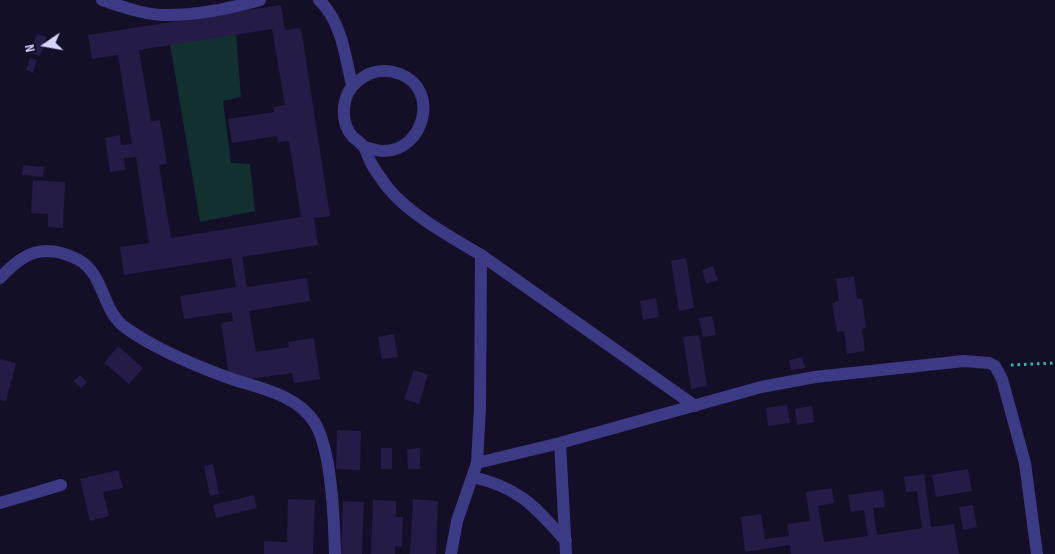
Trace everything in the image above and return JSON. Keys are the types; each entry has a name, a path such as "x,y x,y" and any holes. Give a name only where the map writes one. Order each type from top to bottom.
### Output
{"street":[{"path":"102,0 135,11 168,16 260,0"},
{"path":"319,0 328,9 339,28 352,85"},
{"path":"384,70 402,74 416,86 423,103 423,121 414,137 400,148 382,152 364,146 351,135 344,119 344,101 352,85 366,74 384,70"},
{"path":"364,146 378,174 401,201 695,406"},
{"path":"0,278 19,258 34,252 51,252 77,259 91,271 100,284 104,301 113,316 126,328 197,364 287,398 304,411 314,423 322,442 332,495 335,554"},
{"path":"451,554 457,521 477,463 480,408 481,255"},
{"path":"477,463 560,443 761,388 815,377 964,362 989,363 995,366 1002,379 1024,463 1037,554"},
{"path":"560,443 566,554"},
{"path":"472,477 504,486 519,494 566,541"},
{"path":"0,503 61,485"}],"path":[{"path":"995,366 1055,362"}],"green space":[{"path":"236,32 241,97 223,101 231,163 250,164 255,211 200,222 170,44"}],"building":[{"path":"281,5 285,30 301,28 330,216 314,218 318,245 242,257 247,287 307,278 310,301 249,311 256,352 289,347 288,342 314,338 320,379 294,383 292,373 230,382 221,323 233,321 232,312 184,319 180,296 236,287 231,258 124,275 120,247 149,243 136,157 124,158 125,170 110,172 105,138 120,135 121,145 132,144 118,55 92,59 88,35","holes":["272,29 285,105 273,107 274,112 228,119 232,143 277,136 278,142 289,141 301,217 171,238 159,165 167,164 160,120 151,121 139,50"]},
{"path":"37,34 47,37 40,56 30,53"},
{"path":"30,58 37,60 33,73 26,70"},
{"path":"23,165 44,167 43,177 22,175"},
{"path":"33,180 65,182 63,228 48,227 48,214 31,213"},
{"path":"686,258 694,308 679,311 671,261"},
{"path":"713,266 718,280 706,284 702,270"},
{"path":"854,276 857,299 862,298 866,328 862,329 865,351 847,354 844,331 837,332 832,303 839,301 836,279"},
{"path":"656,298 659,317 643,320 640,301"},
{"path":"712,316 716,335 703,337 699,318"},
{"path":"394,334 398,357 382,359 378,337"},
{"path":"699,335 707,386 691,389 683,337"},
{"path":"118,346 143,368 129,384 104,363"},
{"path":"802,357 805,368 791,370 789,360"},
{"path":"0,359 16,363 6,401 0,400"},
{"path":"414,370 428,375 419,404 404,399"},
{"path":"80,375 87,382 81,388 74,381"},
{"path":"787,405 790,423 768,426 766,408"},
{"path":"812,406 814,422 797,425 795,409"},
{"path":"337,430 361,431 360,470 336,469"},
{"path":"381,448 392,448 392,469 381,469"},
{"path":"420,448 420,469 408,469 407,449"},
{"path":"213,464 219,494 210,496 204,466"},
{"path":"968,469 972,491 936,497 932,475"},
{"path":"118,470 123,488 103,492 109,516 90,521 80,479"},
{"path":"924,474 931,527 954,524 959,554 791,554 790,545 745,552 741,517 761,514 765,539 789,536 787,524 810,521 806,492 832,488 834,503 818,506 824,542 868,536 864,510 851,512 848,495 883,490 885,507 873,508 877,535 922,528 917,491 906,492 904,477"},
{"path":"254,495 257,508 216,518 213,505"},
{"path":"288,499 315,500 313,554 264,554 264,541 287,542"},
{"path":"413,499 438,501 436,554 410,554"},
{"path":"373,500 396,501 396,517 403,517 402,547 395,546 395,554 371,554"},
{"path":"343,501 364,502 362,554 341,554"},
{"path":"973,505 977,527 963,530 959,507"}]}
